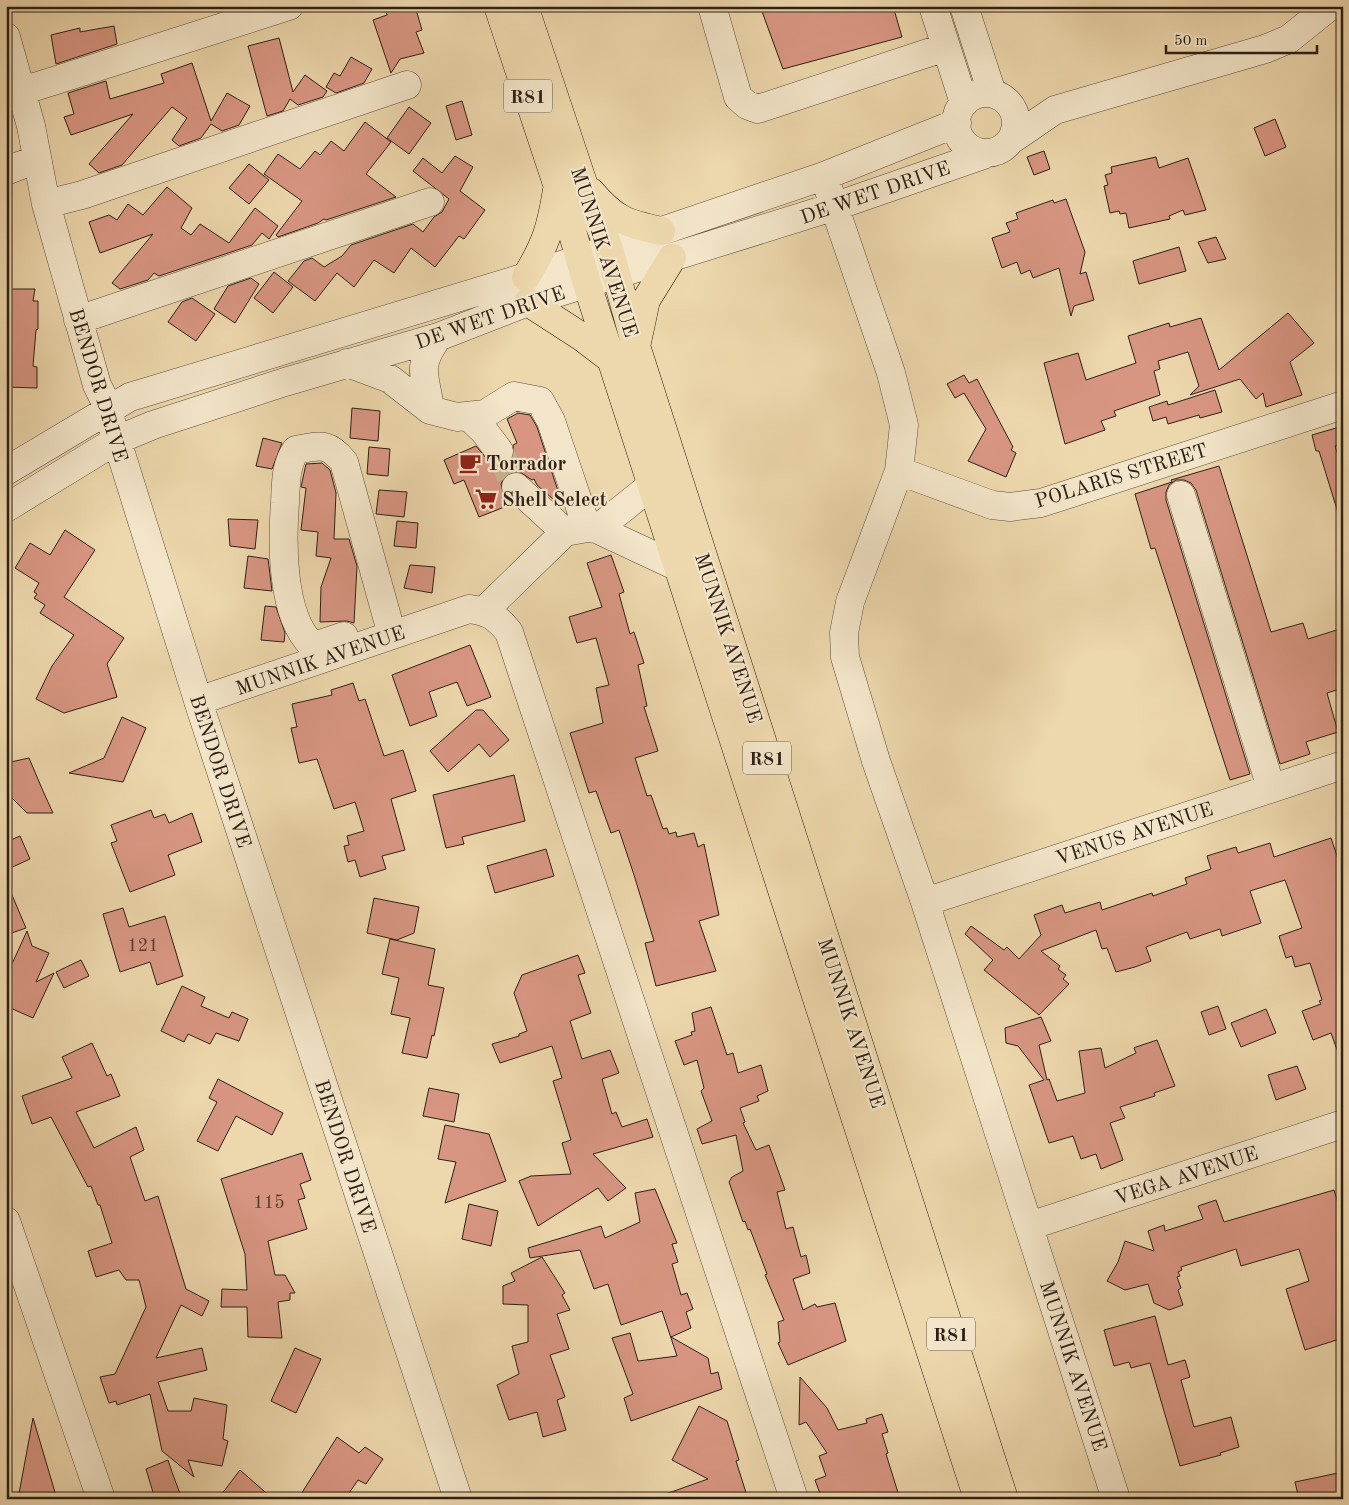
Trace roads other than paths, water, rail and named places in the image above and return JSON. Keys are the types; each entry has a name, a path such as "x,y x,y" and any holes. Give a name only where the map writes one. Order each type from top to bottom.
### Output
{"main road":[{"name":"MUNNIK AVENUE","path":"498,6 571,185 612,261 636,346 1004,1499"},
{"name":"MUNNIK AVENUE","path":"524,6 571,185 584,271 978,1499"},
{"path":"612,360 527,290 552,224 571,185 618,219 660,231"},
{"path":"636,346 646,300 672,258"}],"street":[{"path":"22,91 289,6"},
{"path":"712,6 738,97 747,105 758,109 946,47"},
{"path":"933,6 946,47 960,113 960,140 967,148 986,154 1004,148 1016,131 1016,121 1000,98 964,6"},
{"path":"1011,140 1056,110 1265,49 1289,39 1330,6"},
{"name":"BENDOR DRIVE","path":"6,37 22,91 46,204 78,320 198,701 458,1499"},
{"path":"46,204 82,195 407,85"},
{"path":"960,113 981,93 1056,110"},
{"name":"DE WET DRIVE","path":"6,472 130,397 527,290 584,271 612,261 660,231 824,176 960,113"},
{"name":"DE WET DRIVE","path":"612,261 672,258 836,206 986,154"},
{"path":"6,171 37,159"},
{"name":"MUNNIK AVENUE","path":"824,176 836,206 900,401 904,425 900,471 850,602 844,633 845,657 876,761 925,902 1116,1499"},
{"path":"78,320 430,202"},
{"name":"DE WET DRIVE","path":"6,508 117,440 153,425 438,337 527,290"},
{"path":"430,410 423,364 427,353 438,337"},
{"path":"347,364 390,379 430,410 457,417 485,414 514,396 540,401 551,421 583,530"},
{"name":"POLARIS STREET","path":"900,471 971,499 992,505 1010,507 1041,503 1176,478 1343,405"},
{"path":"469,417 484,431 499,451"},
{"path":"323,446 335,451 344,462 389,629 320,644 311,644 304,637 287,587 283,560 287,470 296,450 323,446"},
{"path":"1176,478 1271,788"},
{"path":"652,485 583,530 484,611 497,618 509,632 794,1499"},
{"path":"516,487 583,530 678,567"},
{"name":"MUNNIK AVENUE","path":"198,701 389,629 469,609 484,611"},
{"name":"VENUS AVENUE","path":"925,902 1343,765"},
{"name":"VEGA AVENUE","path":"1029,1226 1343,1124"},
{"path":"6,1221 13,1265 101,1499"}],"tunnel":[{"path":"499,451 516,487"}],"place":[{"name":"Torrador","path":"470,463"},
{"name":"Shell Select","path":"486,499"}]}
